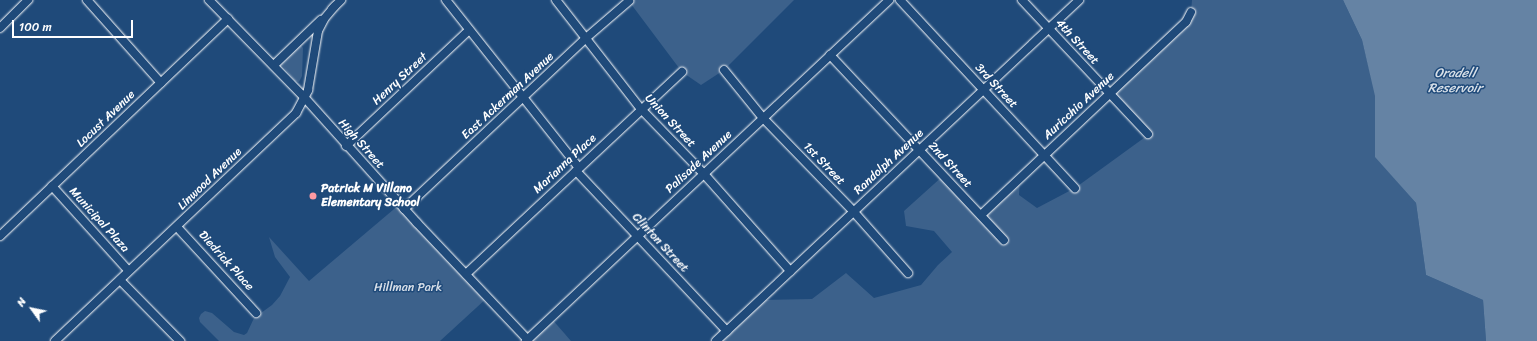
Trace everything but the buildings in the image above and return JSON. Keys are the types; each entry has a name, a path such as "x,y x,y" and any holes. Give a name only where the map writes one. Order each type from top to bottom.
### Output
{"street":[{"path":"0,28 28,0"},
{"path":"87,0 161,83"},
{"name":"High Street","path":"210,0 304,98 404,209 527,340"},
{"path":"274,66 341,0"},
{"name":"Clinton Street","path":"446,0 524,98 578,170 727,331"},
{"name":"Union Street","path":"556,0 641,109 704,174 790,271"},
{"name":"Palisade Avenue","path":"527,340 889,0"},
{"name":"3rd Street","path":"900,0 1075,188"},
{"name":"4th Street","path":"1022,0 1148,134"},
{"name":"Randolph Avenue","path":"716,341 1079,0"},
{"name":"East Ackerman Avenue","path":"404,209 524,98 586,38 629,1"},
{"name":"Linwood Avenue","path":"55,341 120,280 128,270 177,226 215,188 287,123 296,113 304,98 311,77 318,31 324,19 335,6"},
{"name":"Auricchio Avenue","path":"981,215 1186,22 1191,12"},
{"name":"Locust Avenue","path":"0,236 228,19"},
{"name":"Henry Street","path":"346,146 469,30"},
{"name":"2nd Street","path":"830,55 1004,240"},
{"name":"1st Street","path":"724,70 763,118 853,212 908,273"},
{"name":"Marianna Place","path":"466,274 682,72"},
{"name":"Municipal Plaza","path":"52,186 128,270"},
{"name":"Diedrick Place","path":"177,226 256,313"},
{"path":"120,280 180,341"}],"green space":[{"path":"628,0 794,0 724,70 701,85 682,72"},
{"path":"1192,0 1343,0 1362,40 1376,96 1376,157 1416,203 1426,275 1483,300 1486,341 716,341 760,300 812,299 846,273 874,298 921,285 938,265 952,252 934,231 906,226 904,211 944,175 981,215 1020,178 1019,195 1037,208 1075,188 1148,135 1110,94 1191,12"},
{"path":"300,44 303,48 302,76 299,82 295,81 281,64"},
{"name":"Hillman Park","path":"400,204 488,297 440,341 219,341 200,322 199,318 205,311 212,313 234,332 244,335 247,333 254,318 272,305 280,296 290,277 275,257 269,237 309,281"},
{"path":"551,318 571,341 526,341"}],"water":[{"name":"Oradell Reservoir","path":"1343,0 1537,0 1537,341 1486,341 1483,300 1426,275 1416,203 1375,157 1375,96 1362,40"}],"place":[{"name":"Patrick M Villano Elementary School","path":"313,196"}]}
